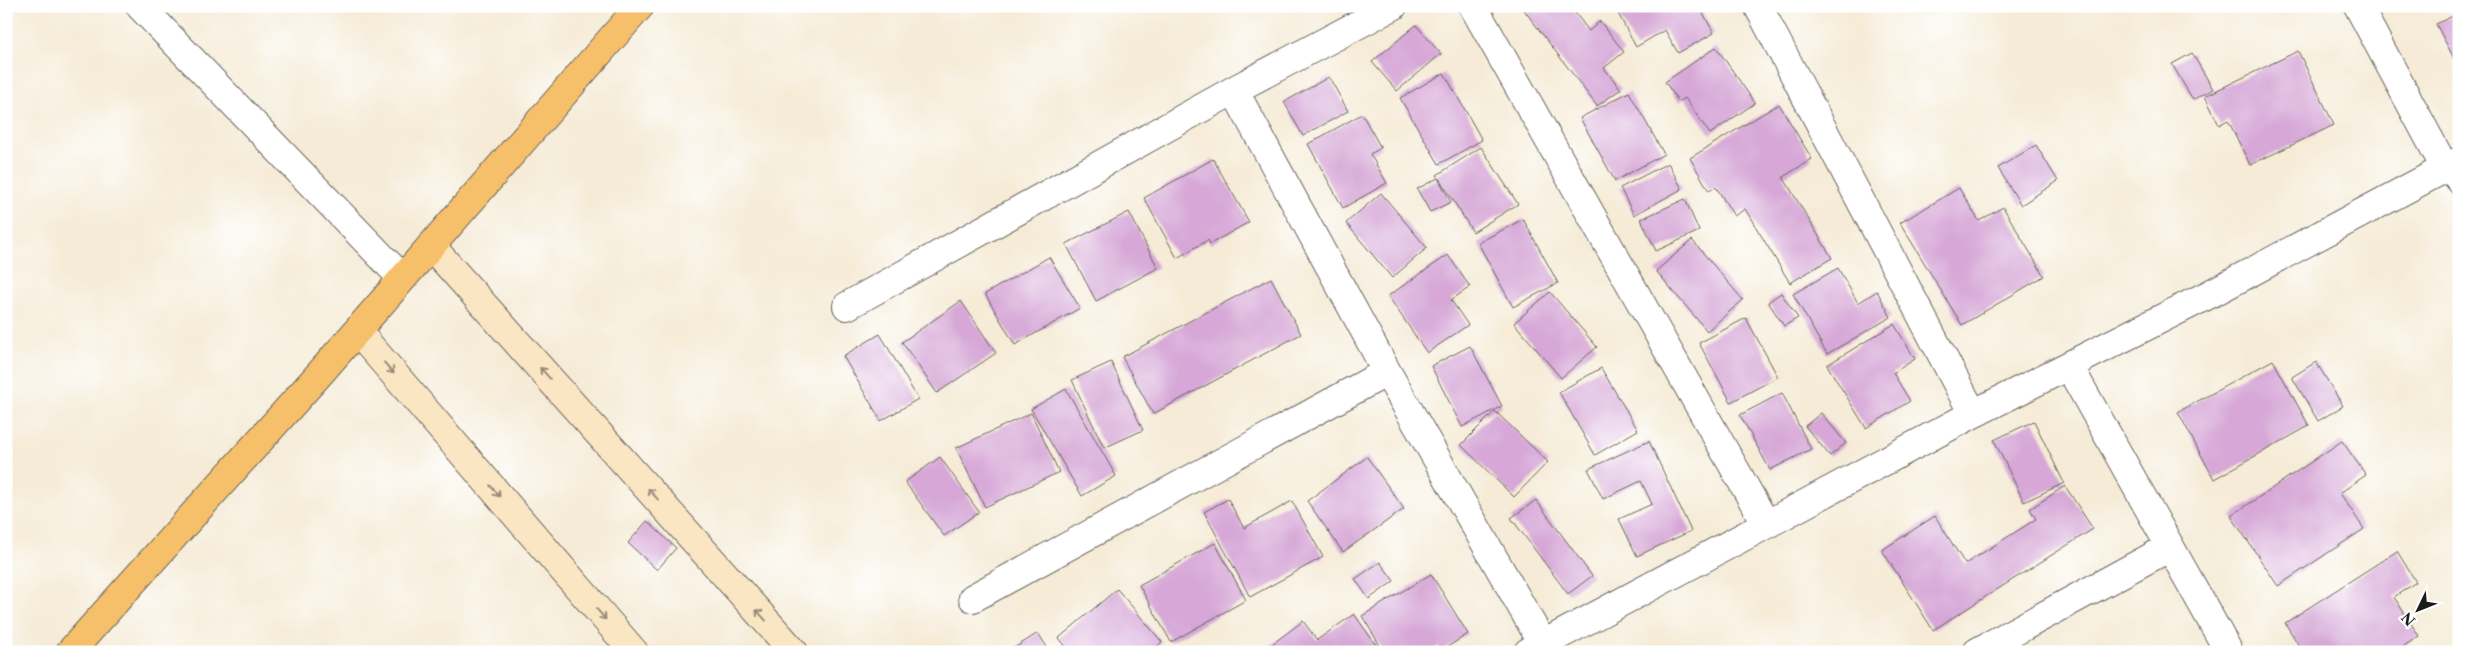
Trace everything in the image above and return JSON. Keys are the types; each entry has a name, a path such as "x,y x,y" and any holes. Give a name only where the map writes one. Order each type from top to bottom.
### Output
{"main road":[{"path":"70,652 357,331 640,6"}],"street":[{"path":"140,6 402,278"},
{"path":"847,306 1234,90 1393,6"},
{"path":"1473,6 1766,524"},
{"path":"1758,6 1973,414"},
{"path":"1234,90 1535,648 1973,414 2454,172 2358,6"},
{"path":"431,246 794,652"},
{"path":"357,331 634,652"},
{"path":"2069,366 2229,652"},
{"path":"972,598 1387,372"},
{"path":"1977,652 2170,546"}],"building":[{"path":"1521,6 1570,6 1589,31 1600,21 1624,52 1604,68 1621,89 1597,106"},
{"path":"1614,6 1699,6 1714,33 1678,53 1665,30 1636,47"},
{"path":"2459,13 2459,68 2436,24"},
{"path":"1416,25 1441,54 1397,91 1372,62"},
{"path":"1716,47 1755,103 1710,134 1685,98 1679,102 1665,82"},
{"path":"2298,51 2334,125 2250,165 2228,120 2219,125 2205,96"},
{"path":"2192,53 2213,89 2193,100 2172,64"},
{"path":"1444,73 1482,140 1439,164 1400,98"},
{"path":"1329,77 1348,111 1303,136 1284,102"},
{"path":"1629,92 1664,154 1615,181 1580,118"},
{"path":"1779,104 1812,159 1783,177 1832,258 1790,283 1745,209 1734,216 1716,187 1709,191 1690,158"},
{"path":"1362,114 1381,148 1370,154 1387,183 1343,208 1308,144"},
{"path":"2036,145 2058,181 2021,205 1998,168"},
{"path":"1481,147 1518,204 1473,232 1437,175"},
{"path":"1213,159 1249,222 1210,244 1208,240 1177,258 1144,198"},
{"path":"1668,163 1682,189 1634,215 1620,188"},
{"path":"1438,178 1451,202 1430,212 1417,189"},
{"path":"1959,188 1979,221 2003,207 2044,276 1962,325 1900,223"},
{"path":"1381,193 1427,248 1392,278 1346,223"},
{"path":"1685,199 1699,231 1656,251 1641,219"},
{"path":"1129,212 1158,268 1096,301 1066,244"},
{"path":"1523,219 1558,283 1513,307 1478,243"},
{"path":"1692,240 1743,300 1707,331 1656,271"},
{"path":"1448,255 1470,287 1451,300 1468,325 1427,353 1388,296"},
{"path":"1049,257 1080,308 1015,345 985,294"},
{"path":"1838,268 1858,303 1877,291 1891,317 1827,354 1793,294"},
{"path":"1271,278 1301,334 1153,414 1122,357"},
{"path":"1550,292 1597,347 1561,378 1514,323"},
{"path":"1781,293 1798,318 1784,326 1768,302"},
{"path":"961,301 996,353 937,393 902,342"},
{"path":"1746,318 1778,377 1731,402 1699,343"},
{"path":"1894,324 1915,359 1893,373 1910,401 1866,428 1827,365"},
{"path":"880,334 918,399 881,421 843,356"},
{"path":"1470,346 1502,406 1462,427 1431,366"},
{"path":"2273,360 2309,426 2214,479 2178,412"},
{"path":"1111,362 1143,430 1104,448 1072,380"},
{"path":"2316,362 2343,406 2318,421 2292,377"},
{"path":"1601,368 1638,430 1595,455 1559,392"},
{"path":"1066,389 1116,476 1082,496 1031,409"},
{"path":"1782,393 1811,449 1770,470 1740,415"},
{"path":"1495,411 1548,462 1514,497 1461,445"},
{"path":"1031,413 1059,472 985,507 956,448"},
{"path":"1821,413 1846,443 1830,456 1805,426"},
{"path":"2034,421 2064,483 2024,502 1994,440"},
{"path":"1649,441 1691,531 1637,556 1619,519 1652,504 1641,481 1603,499 1588,469"},
{"path":"2342,441 2366,475 2340,493 2364,529 2278,586 2231,516"},
{"path":"940,457 979,512 944,536 905,482"},
{"path":"1367,457 1404,509 1343,552 1307,501"},
{"path":"2065,486 2093,529 1933,630 1882,550 1935,516 1965,564 2036,519 2030,509"},
{"path":"1228,499 1244,528 1292,501 1323,557 1250,597 1204,512"},
{"path":"1536,500 1592,576 1568,594 1511,518"},
{"path":"647,521 676,548 657,570 628,543"},
{"path":"1215,543 1246,600 1171,642 1139,585"},
{"path":"2397,551 2416,582 2394,597 2419,636 2395,652 2303,652 2285,623"},
{"path":"1380,562 1394,581 1369,599 1355,579"},
{"path":"1431,574 1468,634 1441,651 1439,646 1430,652 1384,652 1362,616"},
{"path":"1117,589 1162,642 1151,652 1070,652 1059,638"},
{"path":"1354,614 1381,652 1277,652 1271,645 1303,621 1317,640"},
{"path":"1038,633 1050,652 1008,652"}]}
